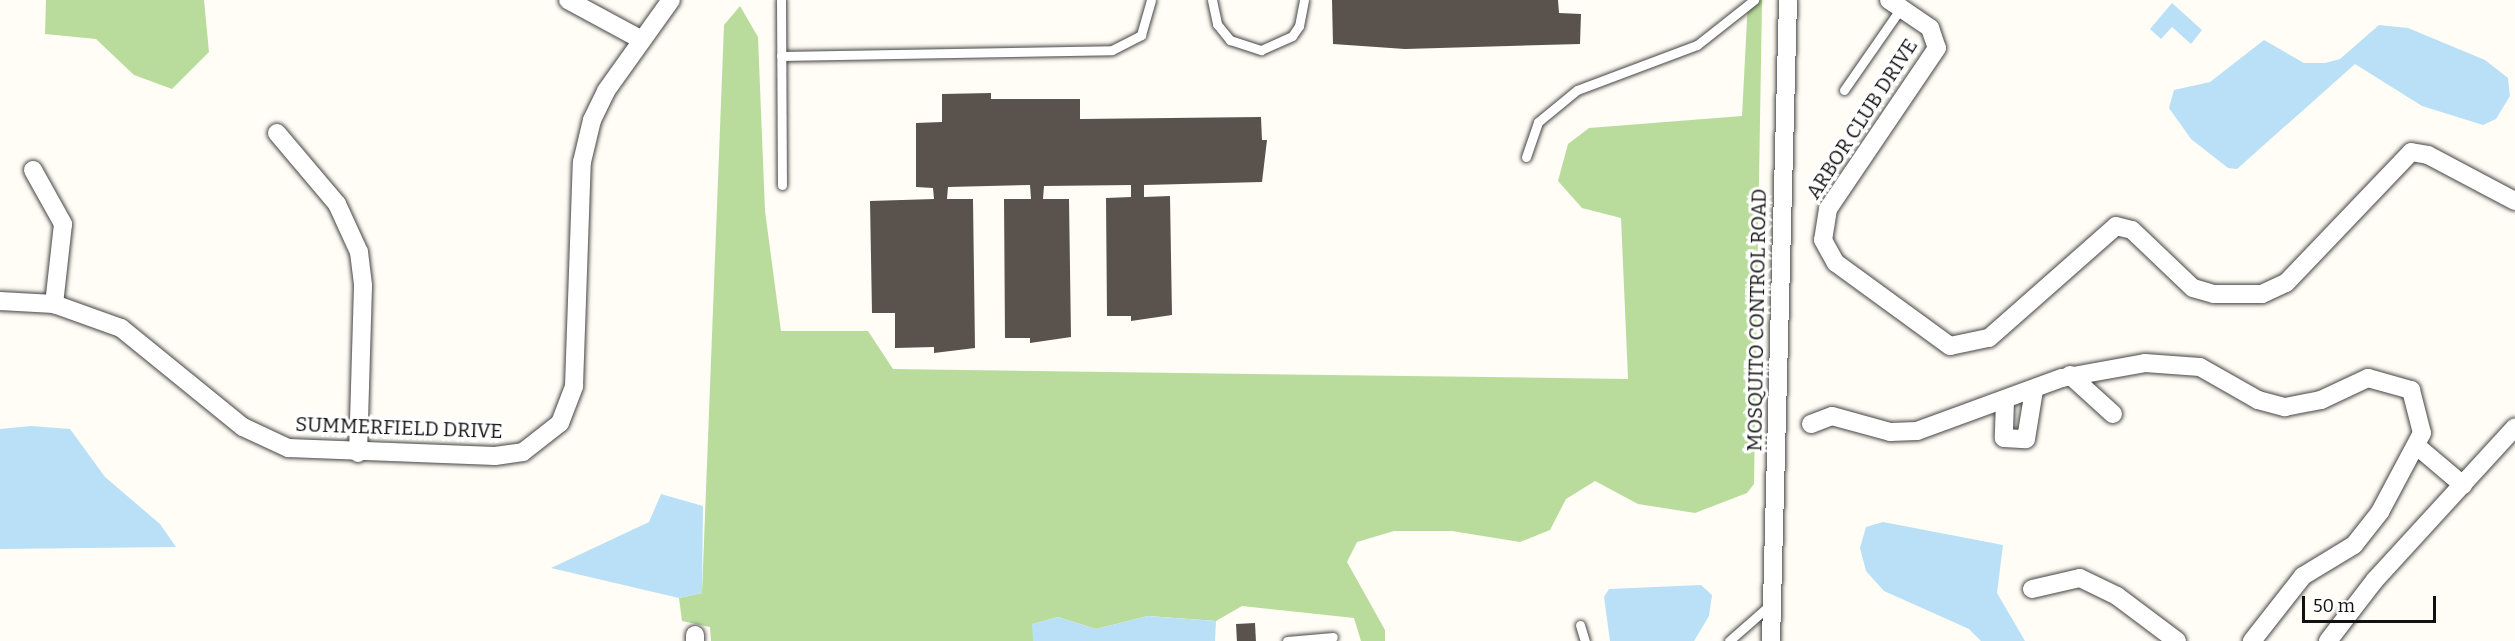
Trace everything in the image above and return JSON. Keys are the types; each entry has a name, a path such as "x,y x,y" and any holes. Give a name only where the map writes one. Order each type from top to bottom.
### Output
{"street":[{"path":"568,0 642,40"},
{"name":"SUMMERFIELD DRIVE","path":"0,301 54,304 121,328 243,427 271,442 310,452 358,453 509,455 535,446 560,423 574,386 586,141 606,91 671,0"},
{"name":"MOSQUITO CONTROL ROAD","path":"1771,641 1788,0"},
{"name":"ARBOR CLUB DRIVE","path":"1895,4 1930,28 1937,48 1828,208 1823,240 1836,263 1950,345 1989,338 2116,226 2132,230 2193,288 2214,294 2262,294 2286,283 2411,152 2428,155 2515,201"},
{"path":"277,134 338,204 359,252 363,286 358,453"},
{"path":"33,170 63,224 54,304"},
{"path":"1811,424 1832,416 1904,433 2005,401 2070,375 2145,363 2200,367 2259,400 2285,407 2321,400 2353,381 2383,378 2410,390 2418,401 2423,420 2418,447 2367,533 2303,576 2252,641"},
{"path":"2070,375 2113,414"},
{"path":"2005,401 2004,438 2026,439 2034,390"},
{"path":"2328,641 2515,427"},
{"path":"2418,447 2463,485"},
{"path":"2032,589 2080,578 2117,596 2177,641"}],"lane":[{"path":"781,0 782,185"},
{"path":"781,56 1112,50 1141,35 1151,0"},
{"path":"1212,0 1217,24 1230,40 1261,50 1292,36 1299,26 1304,0"},
{"path":"1526,157 1538,122 1577,90 1697,45 1754,0"},
{"path":"1844,90 1895,4"},
{"path":"1729,641 1772,603"},
{"path":"1580,625 1585,641"},
{"path":"1287,641 1333,637"}],"green space":[{"path":"46,0 204,0 209,52 172,89 134,75 96,39 45,34"},
{"path":"1748,0 1762,0 1754,484 1747,493 1695,513 1638,504 1595,481 1566,499 1550,530 1520,542 1452,531 1394,531 1357,542 1347,562 1385,630 1385,641 1361,641 1354,618 1242,606 1216,621 1148,616 1096,629 1058,617 1033,624 1033,641 711,641 710,627 682,621 679,598 702,593 724,25 740,6 758,37 765,211 781,331 868,331 893,369 1628,379 1621,218 1582,208 1558,181 1568,144 1589,128 1742,116"}],"water":[{"path":"2172,3 2202,30 2191,44 2172,27 2161,39 2150,29"},
{"path":"2379,25 2408,28 2485,60 2508,78 2510,96 2496,119 2483,125 2422,106 2355,64 2237,169 2228,168 2191,139 2169,108 2174,90 2210,82 2264,40 2304,63 2325,63 2340,59"},
{"path":"31,426 70,429 105,477 160,524 176,547 0,549 0,429"},
{"path":"661,494 703,506 702,593 679,598 551,568 649,522"},
{"path":"1883,522 2003,545 1997,593 2025,641 1981,641 1969,629 1884,591 1866,571 1860,548 1866,527"},
{"path":"1701,585 1712,595 1709,616 1694,641 1610,641 1604,597 1609,589"},
{"path":"1148,616 1216,621 1215,641 1033,641 1032,624 1058,617 1096,629"}],"building":[{"path":"1332,0 1558,0 1559,13 1581,14 1580,44 1405,49 1333,44"},
{"path":"991,93 991,99 1080,99 1080,119 1261,117 1262,140 1267,140 1262,182 1144,185 1144,197 1170,196 1172,315 1131,321 1131,316 1107,316 1106,198 1131,197 1131,185 1044,186 1043,199 1069,199 1071,337 1030,343 1030,338 1005,338 1004,199 1031,199 1030,185 948,187 947,199 973,199 975,348 934,353 934,347 895,348 895,313 872,313 870,201 934,199 933,188 916,187 916,123 942,122 942,94"},
{"path":"1255,623 1256,641 1237,641 1236,624"}]}
